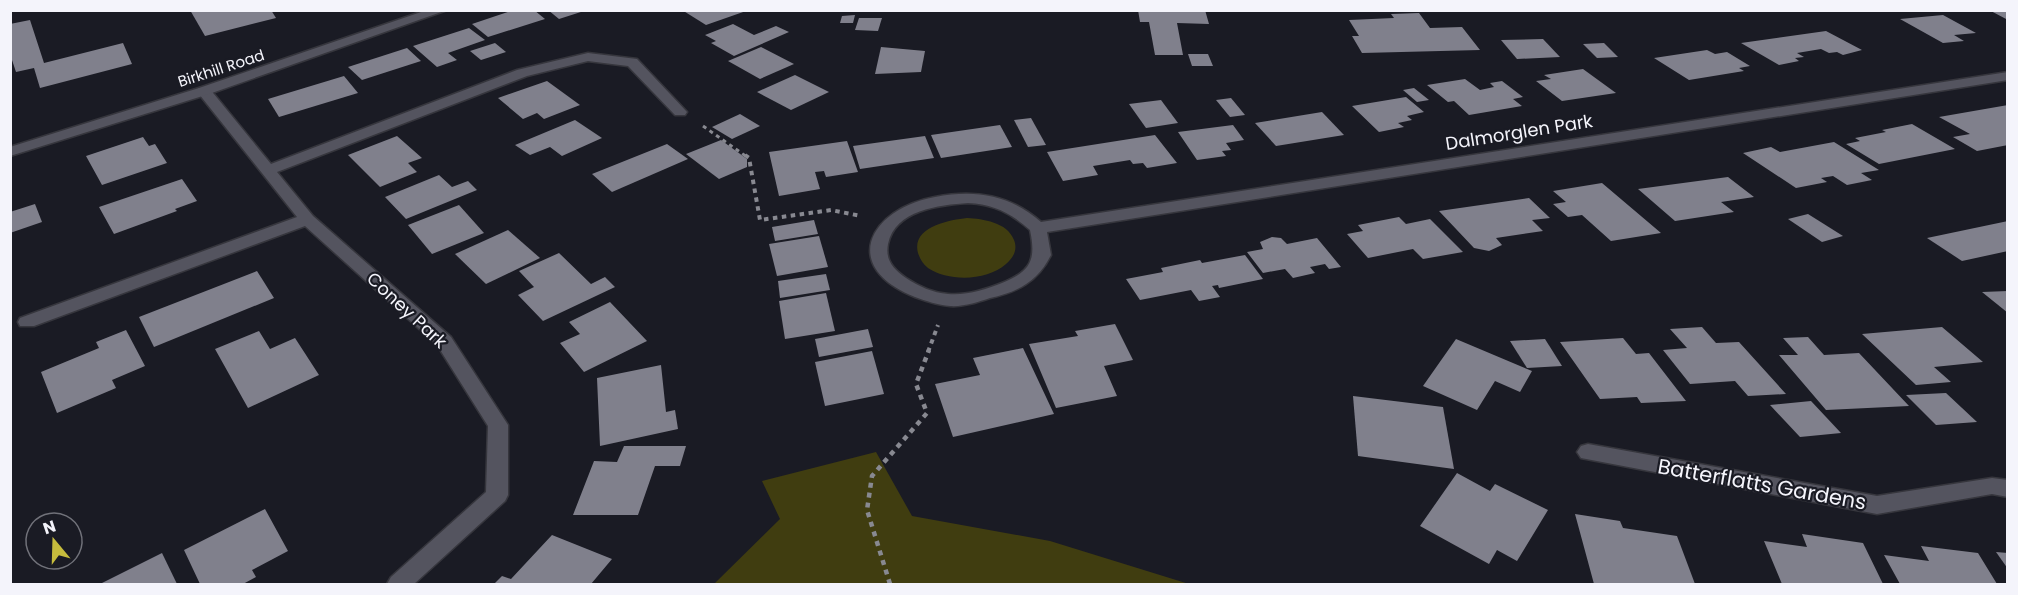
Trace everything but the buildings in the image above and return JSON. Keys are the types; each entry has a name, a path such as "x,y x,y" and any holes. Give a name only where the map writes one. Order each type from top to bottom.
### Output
{"street":[{"name":"Birkhill Road","path":"10,152 204,91 441,10"},
{"path":"268,170 522,73 588,57 632,62 680,112"},
{"name":"Dalmorglen Park","path":"1038,228 2007,76"},
{"name":"Coney Park","path":"204,91 307,219 444,341 498,425 497,495 399,585"},
{"path":"956,198 983,200 1015,209 1038,228 1043,253 1034,270 1023,280 995,293 948,300 906,287 884,268 878,253 881,235 891,222 906,212 929,202 956,198"},
{"path":"27,322 307,219"},
{"name":"Batterflatts Gardens","path":"1588,452 1877,505 1992,486 2007,489"}],"path":[{"path":"680,112 729,142 749,158 760,220 831,210 891,222"},
{"path":"890,585 867,510 872,476 927,413 916,384 948,300"}],"shaded area":[{"path":"967,218 987,221 1006,229 1015,244 1011,259 989,274 968,278 946,276 928,268 918,253 917,244 920,237 933,226"},
{"path":"876,452 912,516 1050,541 1189,584 714,584 780,519 762,481"}]}
